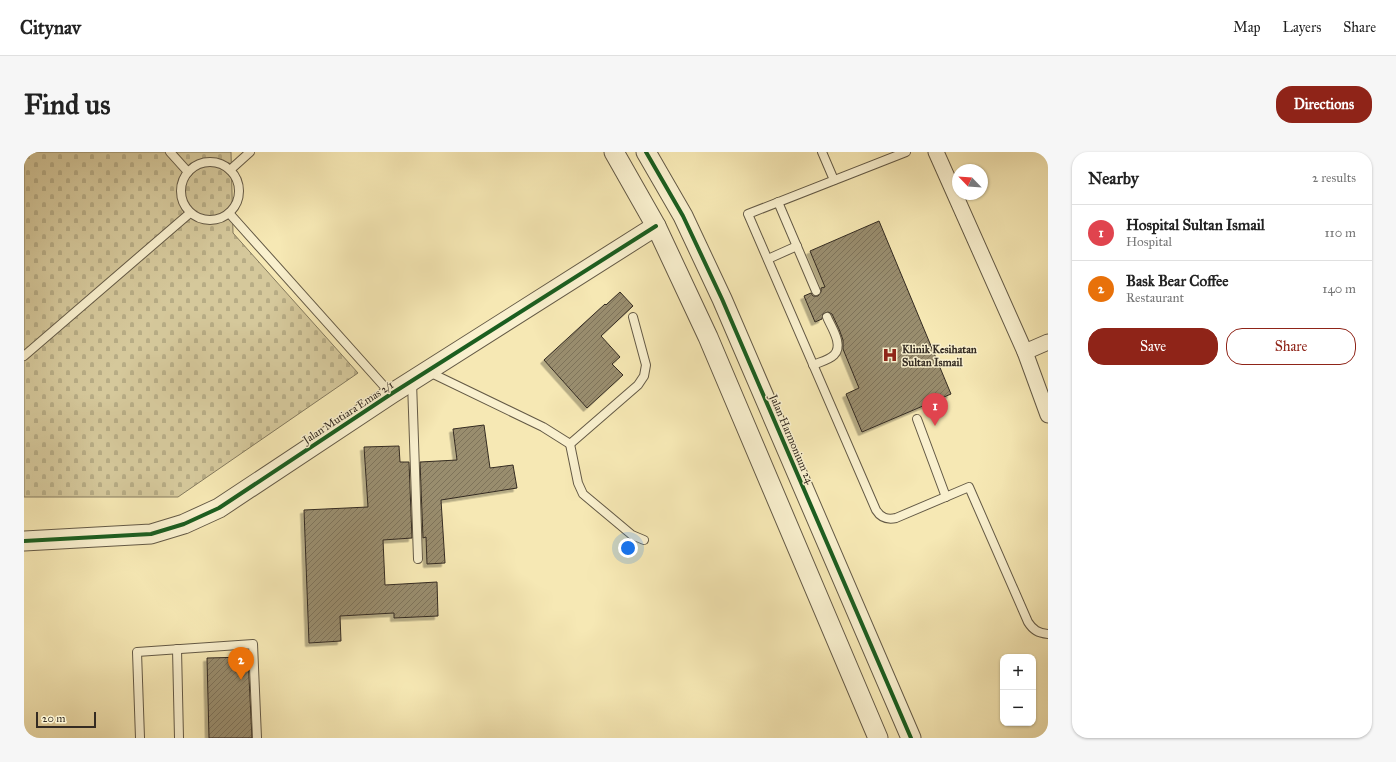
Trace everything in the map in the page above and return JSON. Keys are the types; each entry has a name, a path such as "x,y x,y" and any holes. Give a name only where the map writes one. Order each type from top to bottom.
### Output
{"street":[{"path":"614,152 656,226 708,337 878,738"},
{"name":"Jalan Harmonium 24","path":"646,152 683,216 722,299 911,738"},
{"path":"936,152 1025,352 1048,415"},
{"name":"Jalan Mutiara Emas 2/1","path":"24,541 151,534 184,524 219,508 391,394 656,226"},
{"path":"1025,352 1048,342"}],"lane":[{"path":"170,152 188,172"},
{"path":"230,170 250,152"},
{"path":"822,152 834,180"},
{"path":"906,152 748,214 876,510 884,518 896,518 969,487 1028,622 1039,632 1048,634"},
{"path":"209,162 216,162 230,170 235,176 239,192 238,200 229,213 216,220 202,219 190,213 182,200 181,193 181,185 188,172 194,167 209,162"},
{"path":"778,202 816,291"},
{"path":"24,356 190,213"},
{"path":"229,213 391,394"},
{"path":"768,259 797,246"},
{"path":"570,444 638,385 644,376 646,365 633,316"},
{"path":"813,365 828,359 837,351 837,339 827,317"},
{"path":"418,559 419,376 543,427 570,444 578,483 583,494 632,534 644,540"},
{"path":"917,419 946,497"},
{"path":"140,738 137,652 253,644 257,738"},
{"path":"177,649 179,738"}],"green space":[{"path":"24,152 231,152 233,233 358,373 178,497 24,497"}],"building":[{"name":"Klinik Kesihatan Sultan Ismail","path":"879,221 951,394 862,432 846,394 859,388 843,349 843,340 839,329 832,314 828,312 823,314 822,319 815,322 804,296 811,293 813,296 818,296 821,292 821,288 825,287 810,251"},
{"path":"620,292 633,306 601,336 620,357 612,364 623,375 587,408 544,360"},
{"path":"484,425 490,468 513,465 517,488 441,500 445,563 427,564 426,537 423,538 420,462 457,460 453,429"},
{"path":"399,446 400,462 409,462 412,538 383,540 385,585 437,582 438,616 394,618 394,613 340,616 341,641 309,643 304,510 368,507 364,447"},
{"path":"248,657 252,738 209,738 207,658"}],"cycle path":[{"path":"646,152 683,216 722,299 911,738"},
{"path":"24,541 151,534 184,524 219,508 391,394 656,226"}],"place":[{"name":"Klinik Kesihatan Sultan Ismail","path":"890,355"},
{"name":"Hospital Sultan Ismail","path":"935,426"},
{"name":"Bask Bear Coffee","path":"241,680"}]}
